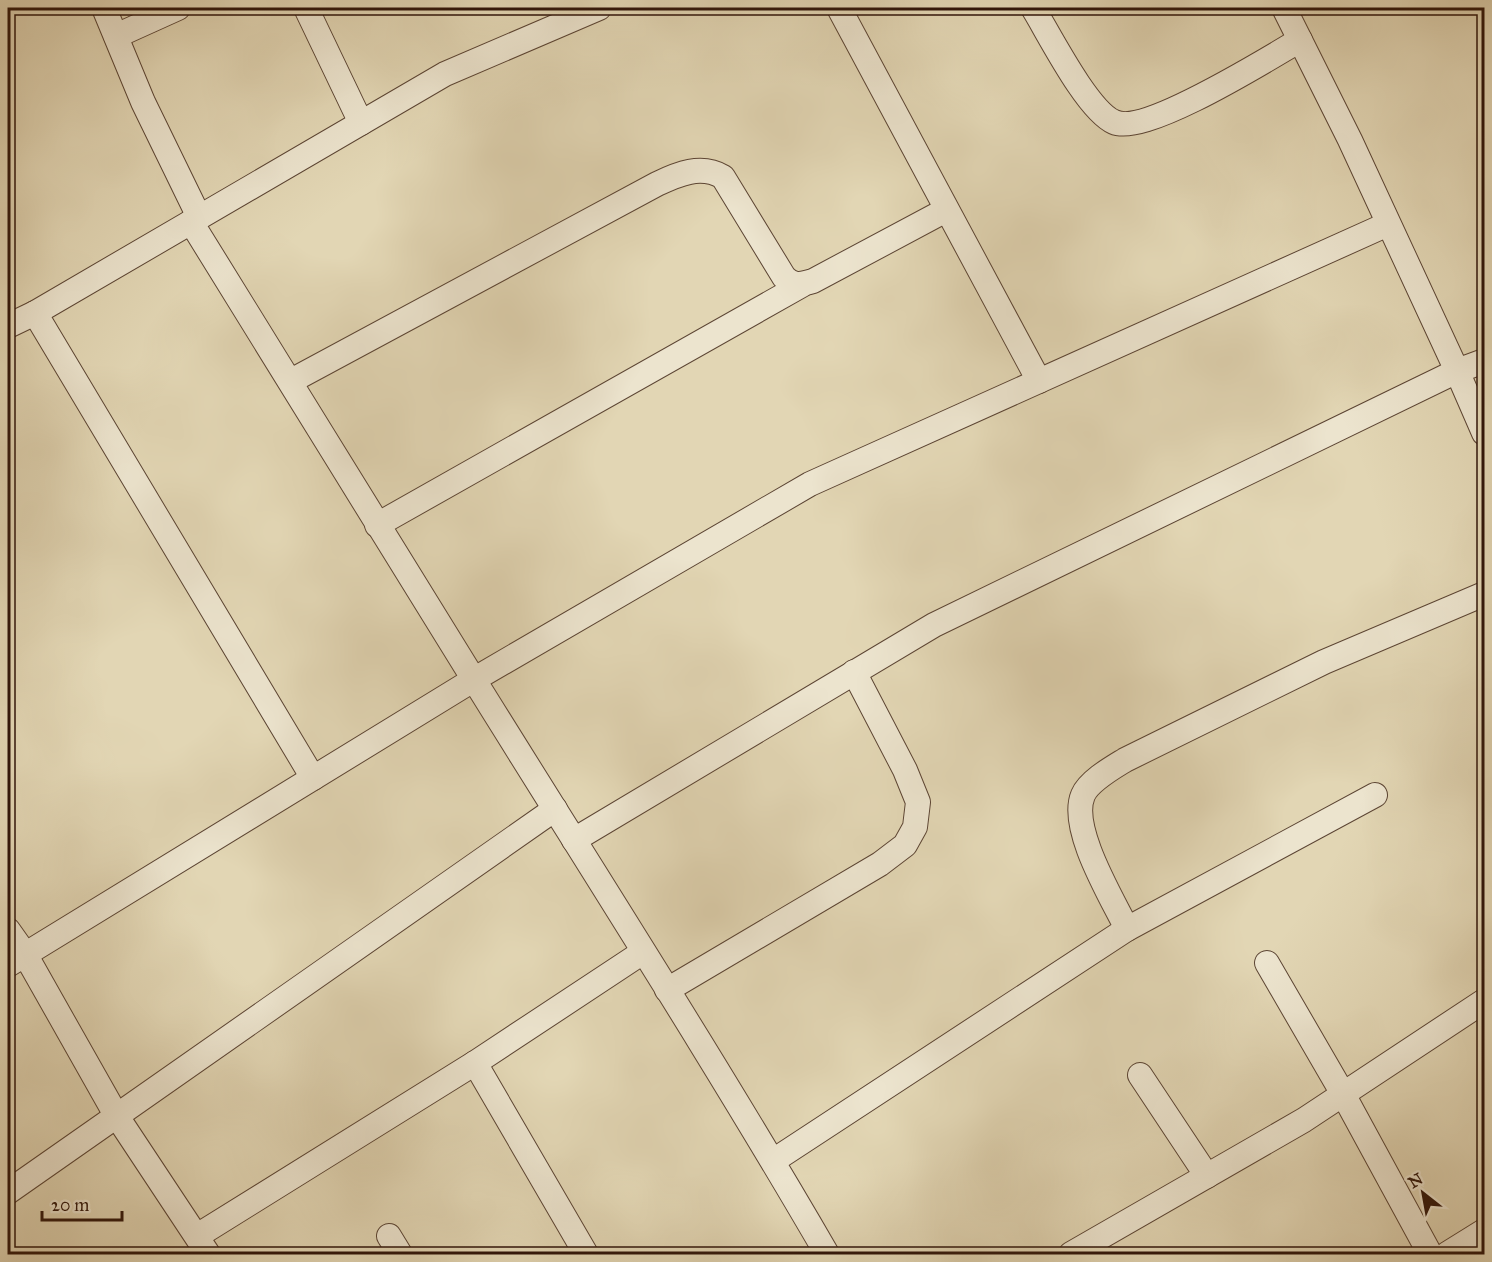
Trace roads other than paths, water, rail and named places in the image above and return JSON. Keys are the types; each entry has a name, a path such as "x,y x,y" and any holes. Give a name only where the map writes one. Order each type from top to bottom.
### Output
{"street":[{"path":"104,8 195,219 377,525 773,1161 826,1254"},
{"path":"116,36 178,8"},
{"path":"306,8 361,123"},
{"path":"839,8 1039,381"},
{"path":"1032,8 1096,108 1115,123 1131,124 1158,116 1228,82 1300,40"},
{"path":"1284,8 1350,140 1485,433"},
{"path":"8,324 35,313 445,74 591,9"},
{"path":"291,381 657,184 684,172 715,172 723,177 784,277 791,284 802,285"},
{"path":"377,525 802,285 946,210"},
{"path":"16,960 473,680 810,484 1388,224"},
{"path":"35,313 313,778"},
{"path":"574,840 934,625 1457,371 1485,361"},
{"path":"1127,929 1084,839 1080,815 1083,795 1098,778 1125,760 1324,662 1485,594"},
{"path":"667,990 880,864 904,845 915,827 918,802 905,770 854,672"},
{"path":"773,1161 1127,929 1375,795"},
{"path":"8,1192 555,809"},
{"path":"8,930 16,960 203,1245 643,952"},
{"path":"1267,963 1343,1094 1430,1254"},
{"path":"1071,1254 1304,1120 1485,1001"},
{"path":"475,1063 586,1254"},
{"path":"1140,1075 1207,1176"},
{"path":"1448,1254 1485,1231"}]}
